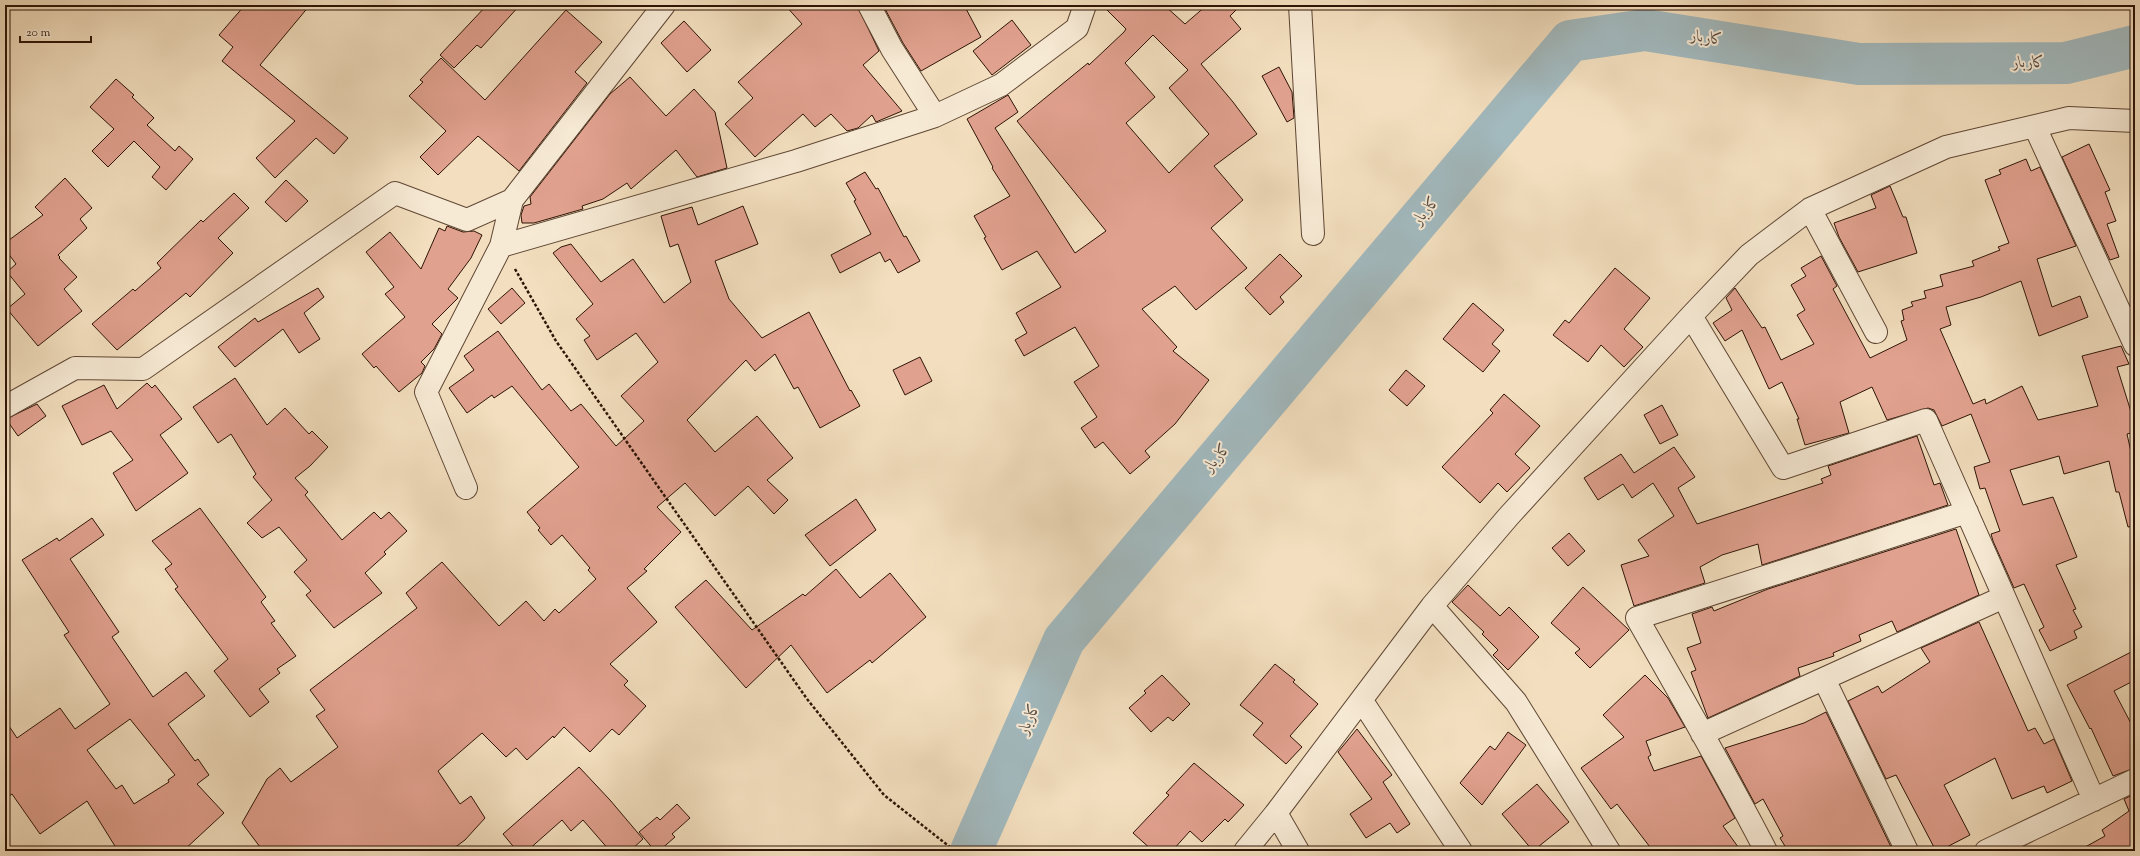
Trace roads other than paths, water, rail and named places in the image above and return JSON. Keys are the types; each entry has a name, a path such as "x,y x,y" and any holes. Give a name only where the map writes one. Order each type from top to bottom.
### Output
{"street":[{"path":"466,488 426,392 502,246 512,200 664,5"},
{"path":"868,5 892,49 935,116"},
{"path":"502,246 796,161 935,116 1001,85 1077,28 1085,5"},
{"path":"1300,5 1313,234"},
{"path":"1245,851 1276,814 1432,606 1508,517 1691,316 1749,255 1810,209 1946,146 2035,127 2069,118 2135,121"},
{"path":"2035,127 2135,345"},
{"path":"5,408 75,368 143,369 395,193 467,220 512,200"},
{"path":"1810,209 1876,332"},
{"path":"1691,316 1783,468 1926,420 2094,800"},
{"path":"1766,851 1716,754 1702,734 1637,618 1966,512"},
{"path":"1702,734 2004,597"},
{"path":"1432,606 1516,702 1609,851"},
{"path":"1824,679 1908,851"},
{"path":"1362,701 1461,851"},
{"path":"1986,851 2135,780"},
{"path":"1276,814 1298,851"}],"waterway":[{"name":"کاربار","path":"971,851 1064,640 1570,41 1645,30 1859,64 2066,63 2135,46"}]}
